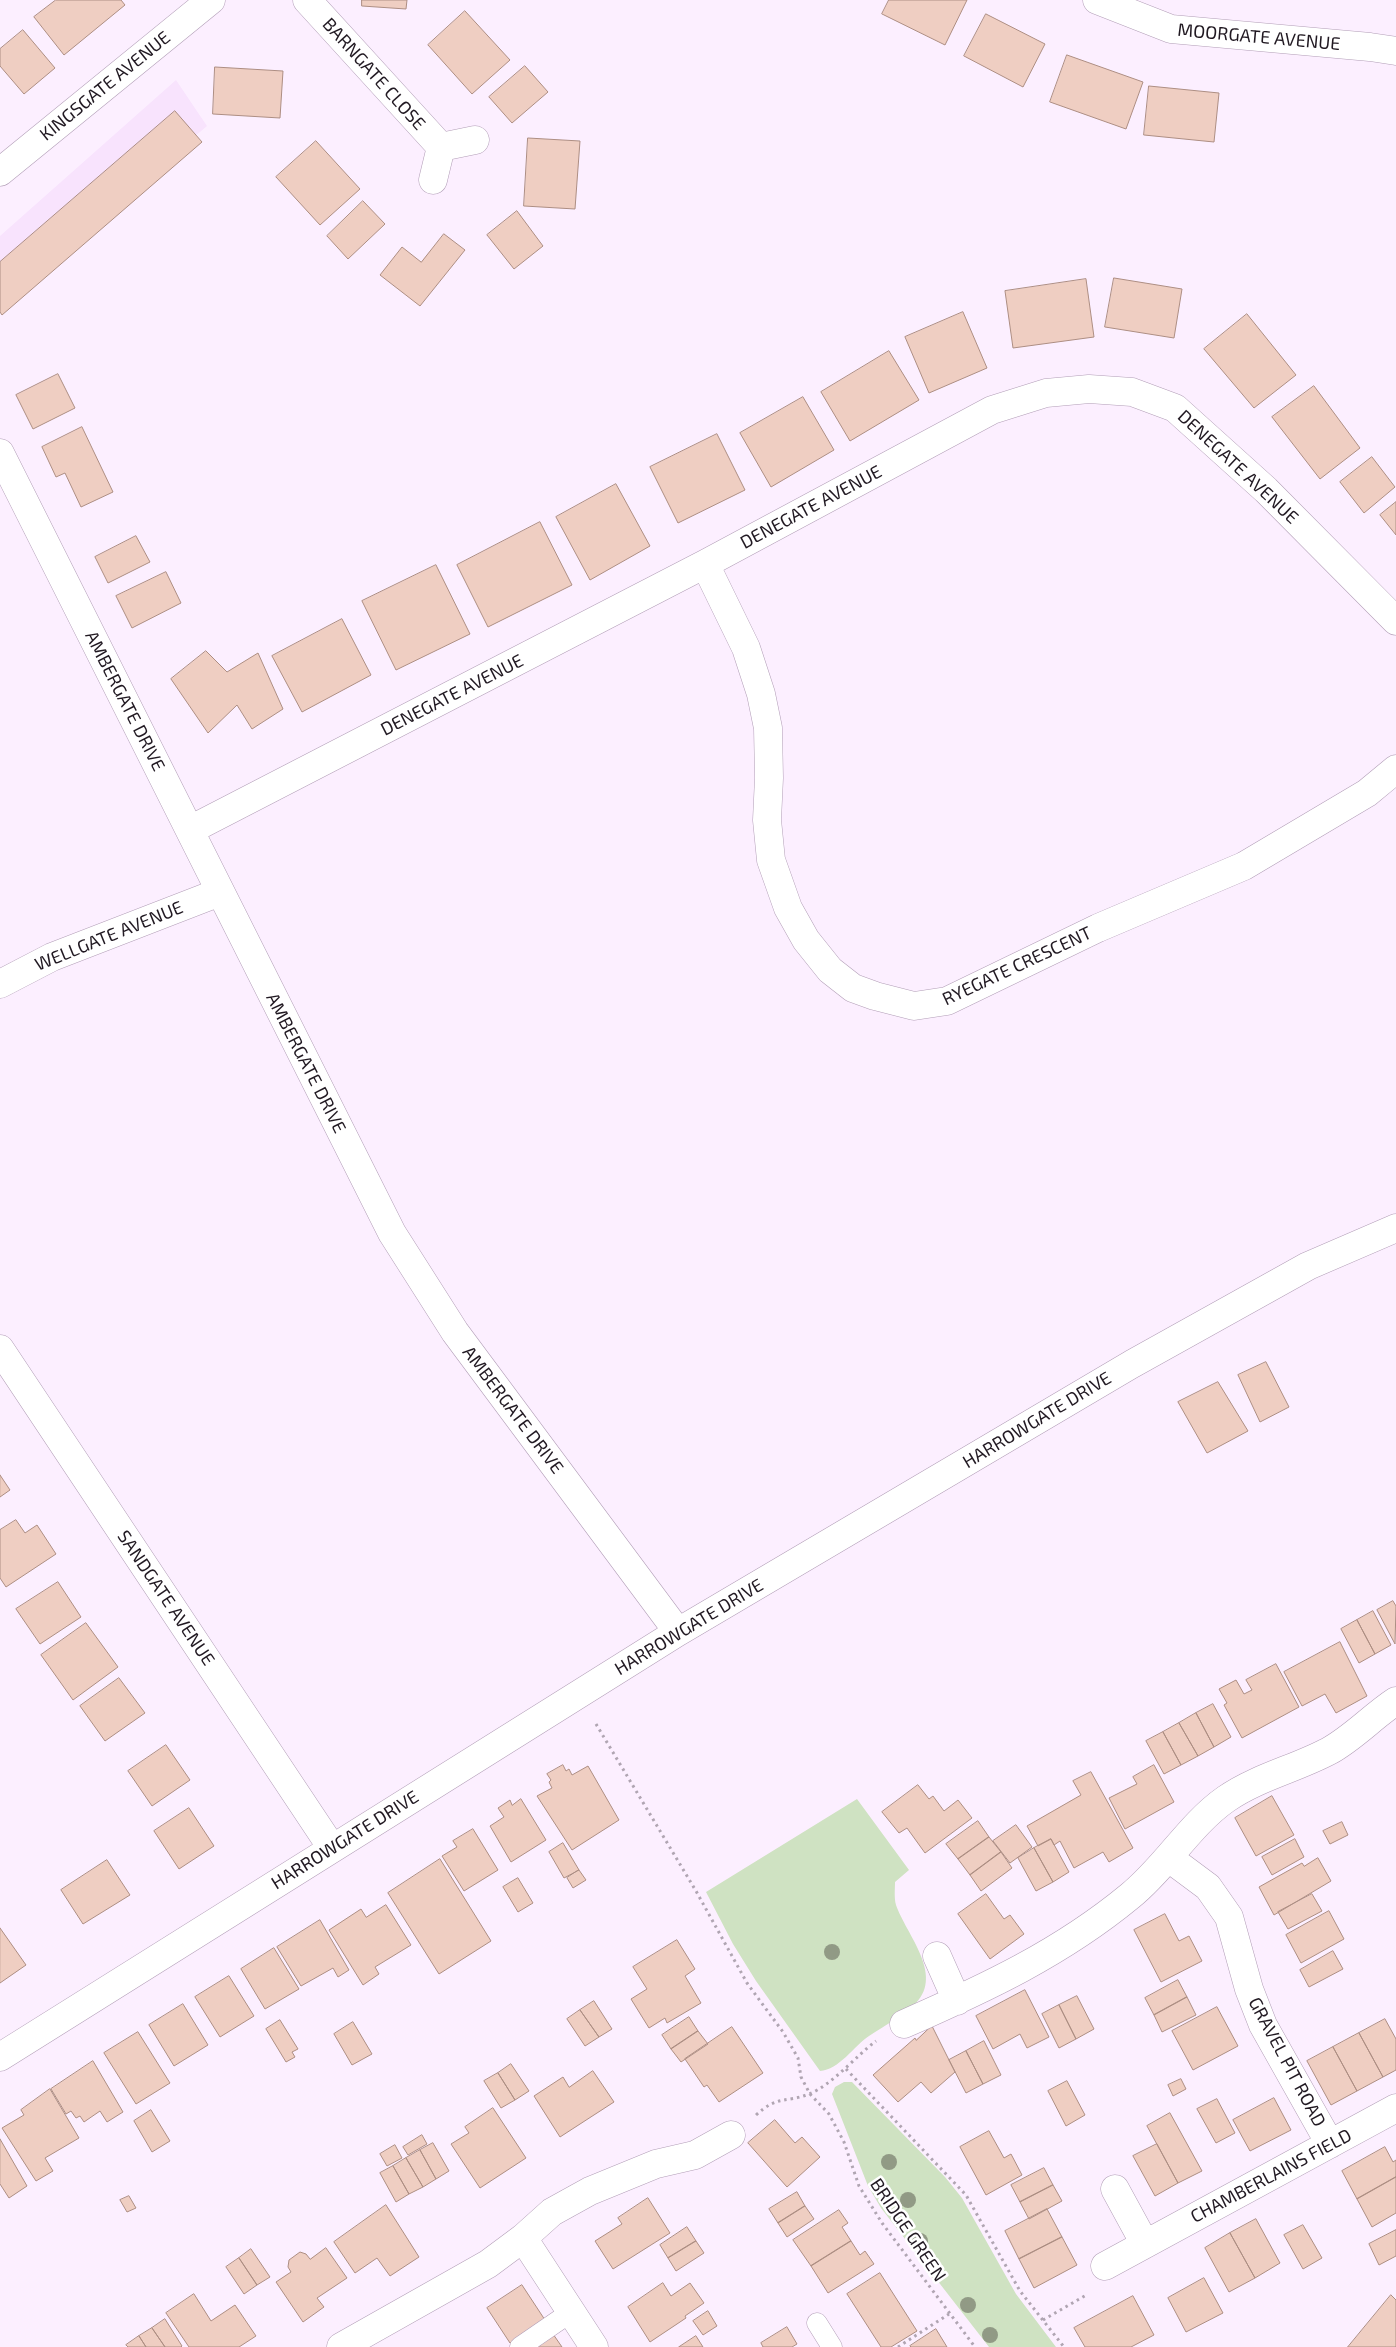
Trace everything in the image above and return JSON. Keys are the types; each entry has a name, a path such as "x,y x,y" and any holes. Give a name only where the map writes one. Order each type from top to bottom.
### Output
{"street":[{"name":"KINGSGATE AVENUE","path":"0,172 211,0"},
{"name":"BARNGATE CLOSE","path":"306,0 441,147"},
{"name":"MOORGATE AVENUE","path":"1097,0 1171,29 1370,47 1396,52"},
{"path":"433,180 441,147 474,140"},
{"name":"DENEGATE AVENUE","path":"190,830 705,564 992,410 1046,393 1089,389 1132,392 1176,408 1266,490 1396,621"},
{"name":"AMBERGATE DRIVE","path":"0,453 8,489 190,830 392,1233 455,1332 678,1632"},
{"name":"RYEGATE CRESCENT","path":"705,564 746,648 760,694 768,728 769,778 766,820 771,860 788,908 806,940 830,970 853,988 875,996 914,1006 947,1001 1098,928 1244,866 1367,793 1396,769"},
{"name":"WELLGATE AVENUE","path":"0,984 52,956 220,892"},
{"name":"HARROWGATE DRIVE","path":"0,2057 678,1632 1132,1364 1308,1266 1396,1228"},
{"name":"SANDGATE AVENUE","path":"0,1348 332,1848"},
{"path":"904,2024 957,2001 1031,1964 1078,1936 1131,1895 1169,1858 1200,1821 1225,1800 1253,1782 1332,1749 1396,1701"},
{"name":"GRAVEL PIT ROAD","path":"1169,1858 1208,1887 1229,1917 1249,1989 1263,2025 1330,2144"},
{"path":"937,1956 957,2001"},
{"name":"CHAMBERLAINS FIELD","path":"1105,2266 1396,2108"},
{"path":"341,2347 459,2282 523,2238 552,2212 590,2191 656,2164 695,2155 731,2135"},
{"path":"1115,2189 1145,2244"},
{"path":"523,2238 594,2347"}],"lane":[{"path":"520,2347 571,2312"},
{"path":"818,2323 832,2347"}],"path":[{"name":"BRIDGE GREEN","path":"578,1695 696,1891 748,1984 784,2032 798,2058 801,2077 810,2094 830,2114 844,2142 859,2186 882,2223 975,2347"},
{"path":"731,2135 747,2124 768,2104 810,2094 846,2068 871,2045 904,2024"},
{"path":"846,2068 966,2195 1020,2291 1064,2347"},
{"path":"1043,2320 1092,2292 1105,2266"},
{"path":"898,2347 950,2314"}],"shaded area":[{"path":"176,80 207,126 0,302 0,236"}],"green space":[{"path":"857,1799 909,1870 895,1882 895,1902 920,1954 925,1967 926,1980 924,1992 911,2008 863,2040 834,2067 820,2071 756,1981 733,1944 706,1892"},
{"path":"844,2082 852,2082 945,2177 962,2198 1016,2294 1056,2347 989,2347 881,2208 868,2186 832,2094 835,2087"}],"building":[{"path":"56,0 121,0 125,5 64,55 34,17"},
{"path":"362,0 407,0 406,9 362,6"},
{"path":"889,0 967,0 945,45 882,14"},
{"path":"465,11 510,60 472,94 428,45"},
{"path":"986,14 1045,44 1023,87 964,56"},
{"path":"23,30 55,68 24,94 0,66 0,49"},
{"path":"1067,55 1143,82 1126,129 1050,102"},
{"path":"525,66 548,92 512,123 489,97"},
{"path":"215,67 283,71 280,118 213,114"},
{"path":"1149,86 1219,93 1214,142 1144,135"},
{"path":"175,111 202,142 2,315 0,312 0,262"},
{"path":"528,138 580,141 575,209 524,206"},
{"path":"316,141 360,189 320,225 276,177"},
{"path":"363,201 385,224 348,259 327,236"},
{"path":"517,211 543,246 514,269 487,235"},
{"path":"444,234 465,250 420,306 380,275 402,247 421,262"},
{"path":"1114,278 1182,289 1174,338 1105,327"},
{"path":"1086,279 1094,337 1013,348 1005,291"},
{"path":"963,312 987,368 929,393 905,337"},
{"path":"1247,314 1296,375 1254,408 1204,349"},
{"path":"889,351 919,400 850,441 821,392"},
{"path":"58,374 75,408 33,429 16,395"},
{"path":"1314,386 1360,448 1320,479 1272,417"},
{"path":"803,397 834,450 771,487 740,433"},
{"path":"82,427 113,492 81,507 65,473 56,477 42,447"},
{"path":"717,434 745,490 678,523 650,467"},
{"path":"1372,457 1395,487 1364,513 1340,482"},
{"path":"616,484 650,546 590,580 556,517"},
{"path":"1396,502 1396,535 1380,515"},
{"path":"540,522 572,585 488,627 457,565"},
{"path":"136,536 150,562 108,583 95,557"},
{"path":"436,565 470,634 396,670 362,601"},
{"path":"166,572 181,603 132,628 116,596"},
{"path":"342,619 371,675 302,712 272,656"},
{"path":"206,651 227,672 258,653 283,709 252,729 237,705 208,733 171,679"},
{"path":"1266,1362 1289,1407 1260,1422 1238,1375"},
{"path":"1218,1382 1248,1431 1207,1453 1178,1402"},
{"path":"0,1475 10,1490 0,1497"},
{"path":"16,1520 25,1533 37,1525 56,1554 6,1587 0,1578 0,1530"},
{"path":"58,1582 81,1617 40,1644 16,1609"},
{"path":"1393,1601 1396,1606 1395,1644 1377,1610"},
{"path":"1373,1611 1391,1645 1375,1654 1357,1620"},
{"path":"1357,1620 1375,1654 1359,1663 1341,1629"},
{"path":"86,1623 118,1667 73,1700 41,1655"},
{"path":"1340,1642 1367,1696 1336,1713 1325,1694 1302,1706 1284,1672"},
{"path":"1276,1664 1299,1707 1242,1738 1224,1705 1227,1703 1219,1689 1236,1680 1244,1694 1252,1690 1246,1680"},
{"path":"119,1678 145,1713 105,1741 80,1706"},
{"path":"1213,1704 1231,1737 1214,1747 1196,1713"},
{"path":"1196,1713 1214,1747 1198,1756 1179,1723"},
{"path":"1179,1723 1198,1756 1181,1765 1163,1732"},
{"path":"1163,1732 1181,1765 1164,1774 1146,1741"},
{"path":"166,1745 190,1780 152,1806 128,1771"},
{"path":"563,1765 566,1771 569,1769 572,1775 588,1766 619,1820 572,1850 537,1796 552,1788 549,1782 551,1780 547,1774"},
{"path":"1154,1765 1174,1802 1125,1829 1109,1798 1137,1784 1133,1777"},
{"path":"1091,1772 1133,1848 1109,1862 1103,1852 1074,1868 1060,1841 1054,1845 1051,1839 1038,1846 1027,1826 1081,1795 1073,1781"},
{"path":"918,1785 929,1799 933,1796 944,1811 958,1800 972,1818 925,1853 907,1828 899,1833 882,1812"},
{"path":"1272,1796 1294,1835 1256,1856 1235,1818"},
{"path":"521,1799 546,1840 511,1862 490,1826 504,1817 498,1808 510,1800 512,1805"},
{"path":"189,1808 214,1846 179,1869 154,1831"},
{"path":"978,1821 989,1837 958,1859 946,1844"},
{"path":"1342,1822 1348,1835 1330,1844 1323,1831"},
{"path":"1016,1825 1032,1847 1010,1863 993,1841"},
{"path":"473,1829 498,1870 464,1891 442,1856 457,1847 453,1841"},
{"path":"989,1837 1001,1852 970,1875 958,1859"},
{"path":"1051,1839 1069,1872 1053,1882 1034,1848"},
{"path":"1295,1839 1304,1857 1272,1875 1262,1857"},
{"path":"563,1843 579,1870 564,1878 549,1852"},
{"path":"1034,1848 1053,1882 1036,1891 1018,1858"},
{"path":"1001,1852 1012,1868 981,1891 970,1875"},
{"path":"1318,1858 1331,1881 1274,1915 1259,1887 1302,1863 1304,1866"},
{"path":"440,1859 491,1941 439,1974 388,1893"},
{"path":"107,1860 130,1895 83,1924 61,1890"},
{"path":"579,1870 586,1880 573,1888 567,1878"},
{"path":"518,1878 533,1903 518,1912 503,1887"},
{"path":"986,1894 1004,1919 1010,1915 1024,1934 990,1959 958,1914"},
{"path":"1312,1894 1322,1911 1288,1929 1278,1912"},
{"path":"386,1905 411,1945 375,1967 379,1974 363,1985 329,1930 361,1909 366,1917"},
{"path":"1329,1911 1344,1939 1301,1963 1286,1935"},
{"path":"1165,1914 1179,1941 1189,1936 1202,1961 1161,1982 1134,1930"},
{"path":"320,1920 349,1970 338,1977 333,1968 301,1986 277,1947"},
{"path":"0,1928 26,1965 0,1983"},
{"path":"677,1940 695,1969 685,1976 701,2003 667,2023 665,2018 649,2028 631,1999 647,1989 633,1967"},
{"path":"274,1948 299,1989 265,2009 241,1969"},
{"path":"1333,1951 1343,1969 1309,1987 1300,1970"},
{"path":"229,1976 254,2016 220,2037 195,1997"},
{"path":"1178,1980 1187,1997 1154,2015 1145,1998"},
{"path":"1025,1990 1049,2037 1027,2048 1020,2034 993,2049 976,2016"},
{"path":"1077,1996 1094,2029 1076,2039 1059,2005"},
{"path":"1187,1997 1196,2015 1162,2032 1154,2015"},
{"path":"594,2001 612,2029 599,2037 580,2010"},
{"path":"183,2004 208,2045 174,2066 149,2025"},
{"path":"1059,2005 1076,2039 1059,2048 1042,2014"},
{"path":"1217,2007 1238,2046 1193,2070 1172,2031"},
{"path":"580,2010 599,2037 585,2046 567,2019"},
{"path":"689,2017 698,2031 671,2049 662,2035"},
{"path":"1385,2019 1396,2039 1396,2070 1383,2077 1359,2033"},
{"path":"280,2020 298,2049 292,2052 295,2057 286,2062 266,2029"},
{"path":"353,2022 372,2054 352,2065 334,2034"},
{"path":"932,2026 955,2072 931,2093 921,2082 898,2102 873,2075 915,2038 916,2040"},
{"path":"732,2027 763,2073 719,2102 707,2085 704,2087 685,2059"},
{"path":"698,2031 708,2044 681,2062 671,2049"},
{"path":"138,2032 170,2083 136,2104 104,2053"},
{"path":"1359,2033 1383,2077 1357,2091 1333,2047"},
{"path":"984,2041 1001,2075 983,2084 966,2051"},
{"path":"1333,2047 1357,2091 1331,2105 1307,2061"},
{"path":"966,2051 983,2084 966,2093 949,2060"},
{"path":"93,2061 123,2112 107,2122 100,2111 84,2122 80,2116 76,2118 71,2111 66,2114 51,2089"},
{"path":"511,2064 529,2091 515,2100 498,2073"},
{"path":"593,2071 614,2102 560,2137 534,2096 563,2077 569,2087"},
{"path":"498,2073 515,2100 501,2108 484,2081"},
{"path":"1181,2079 1186,2089 1173,2096 1168,2085"},
{"path":"1067,2081 1085,2115 1066,2126 1048,2091"},
{"path":"50,2089 79,2138 45,2158 53,2171 36,2181 2,2128 24,2115 21,2110"},
{"path":"1274,2098 1291,2130 1250,2151 1233,2120"},
{"path":"1217,2099 1235,2133 1216,2143 1197,2109"},
{"path":"493,2108 526,2158 480,2188 451,2144 469,2133 465,2127"},
{"path":"151,2110 170,2141 152,2152 134,2121"},
{"path":"1170,2113 1202,2171 1178,2183 1147,2126"},
{"path":"775,2120 795,2143 802,2137 820,2157 787,2187 748,2143"},
{"path":"989,2131 1004,2158 1011,2154 1022,2175 986,2195 960,2147"},
{"path":"422,2135 427,2144 408,2155 403,2147"},
{"path":"0,2139 27,2186 9,2198 0,2184"},
{"path":"433,2143 449,2171 436,2179 420,2150"},
{"path":"1157,2144 1178,2183 1155,2196 1133,2156"},
{"path":"395,2145 402,2158 387,2166 380,2154"},
{"path":"1385,2147 1393,2162 1396,2160 1396,2177 1357,2199 1342,2171"},
{"path":"420,2150 436,2179 423,2187 406,2158"},
{"path":"406,2158 423,2187 409,2194 393,2166"},
{"path":"393,2166 409,2194 396,2202 380,2173"},
{"path":"1044,2168 1053,2185 1020,2202 1011,2185"},
{"path":"1396,2177 1396,2213 1372,2227 1357,2199"},
{"path":"1053,2185 1062,2201 1029,2219 1020,2202"},
{"path":"797,2192 805,2206 778,2223 769,2209"},
{"path":"129,2196 136,2208 127,2212 120,2200"},
{"path":"648,2198 670,2233 613,2269 595,2241 622,2224 618,2218"},
{"path":"386,2205 419,2257 390,2276 377,2258 355,2273 334,2242"},
{"path":"805,2206 814,2219 787,2237 778,2223"},
{"path":"1047,2209 1062,2237 1019,2259 1005,2231"},
{"path":"839,2210 848,2223 842,2227 851,2241 811,2266 793,2240"},
{"path":"1256,2219 1280,2263 1255,2278 1230,2233"},
{"path":"1303,2225 1322,2258 1303,2269 1284,2235"},
{"path":"687,2227 696,2241 668,2258 660,2245"},
{"path":"1396,2230 1396,2256 1379,2265 1369,2244"},
{"path":"1230,2233 1255,2278 1229,2292 1205,2248"},
{"path":"1062,2237 1077,2265 1034,2288 1019,2259"},
{"path":"696,2241 704,2253 676,2271 668,2258"},
{"path":"851,2241 860,2255 865,2251 874,2264 828,2293 811,2266"},
{"path":"326,2248 347,2278 317,2298 324,2307 303,2322 276,2282 291,2272 288,2267 289,2260 300,2252 306,2254 310,2259"},
{"path":"251,2249 270,2277 257,2285 239,2258"},
{"path":"239,2258 257,2285 244,2294 226,2267"},
{"path":"880,2273 917,2331 891,2347 881,2347 847,2294"},
{"path":"1204,2278 1223,2313 1186,2332 1168,2298"},
{"path":"663,2283 671,2296 690,2283 704,2303 685,2316 686,2318 650,2342 628,2307"},
{"path":"522,2285 545,2320 510,2343 487,2308"},
{"path":"194,2294 211,2321 235,2305 256,2336 239,2347 189,2347 166,2313"},
{"path":"1391,2295 1396,2300 1396,2347 1348,2347"},
{"path":"1133,2296 1154,2335 1131,2347 1085,2347 1074,2328"},
{"path":"708,2311 717,2326 703,2335 693,2321"},
{"path":"165,2319 181,2347 165,2347 152,2328"},
{"path":"787,2327 797,2344 792,2347 763,2347 761,2343"},
{"path":"152,2328 165,2347 146,2347 139,2336"},
{"path":"936,2329 947,2347 910,2346"},
{"path":"553,2334 562,2347 532,2347"},
{"path":"139,2336 146,2347 128,2347 126,2345"},
{"path":"696,2336 703,2347 679,2347"}]}
